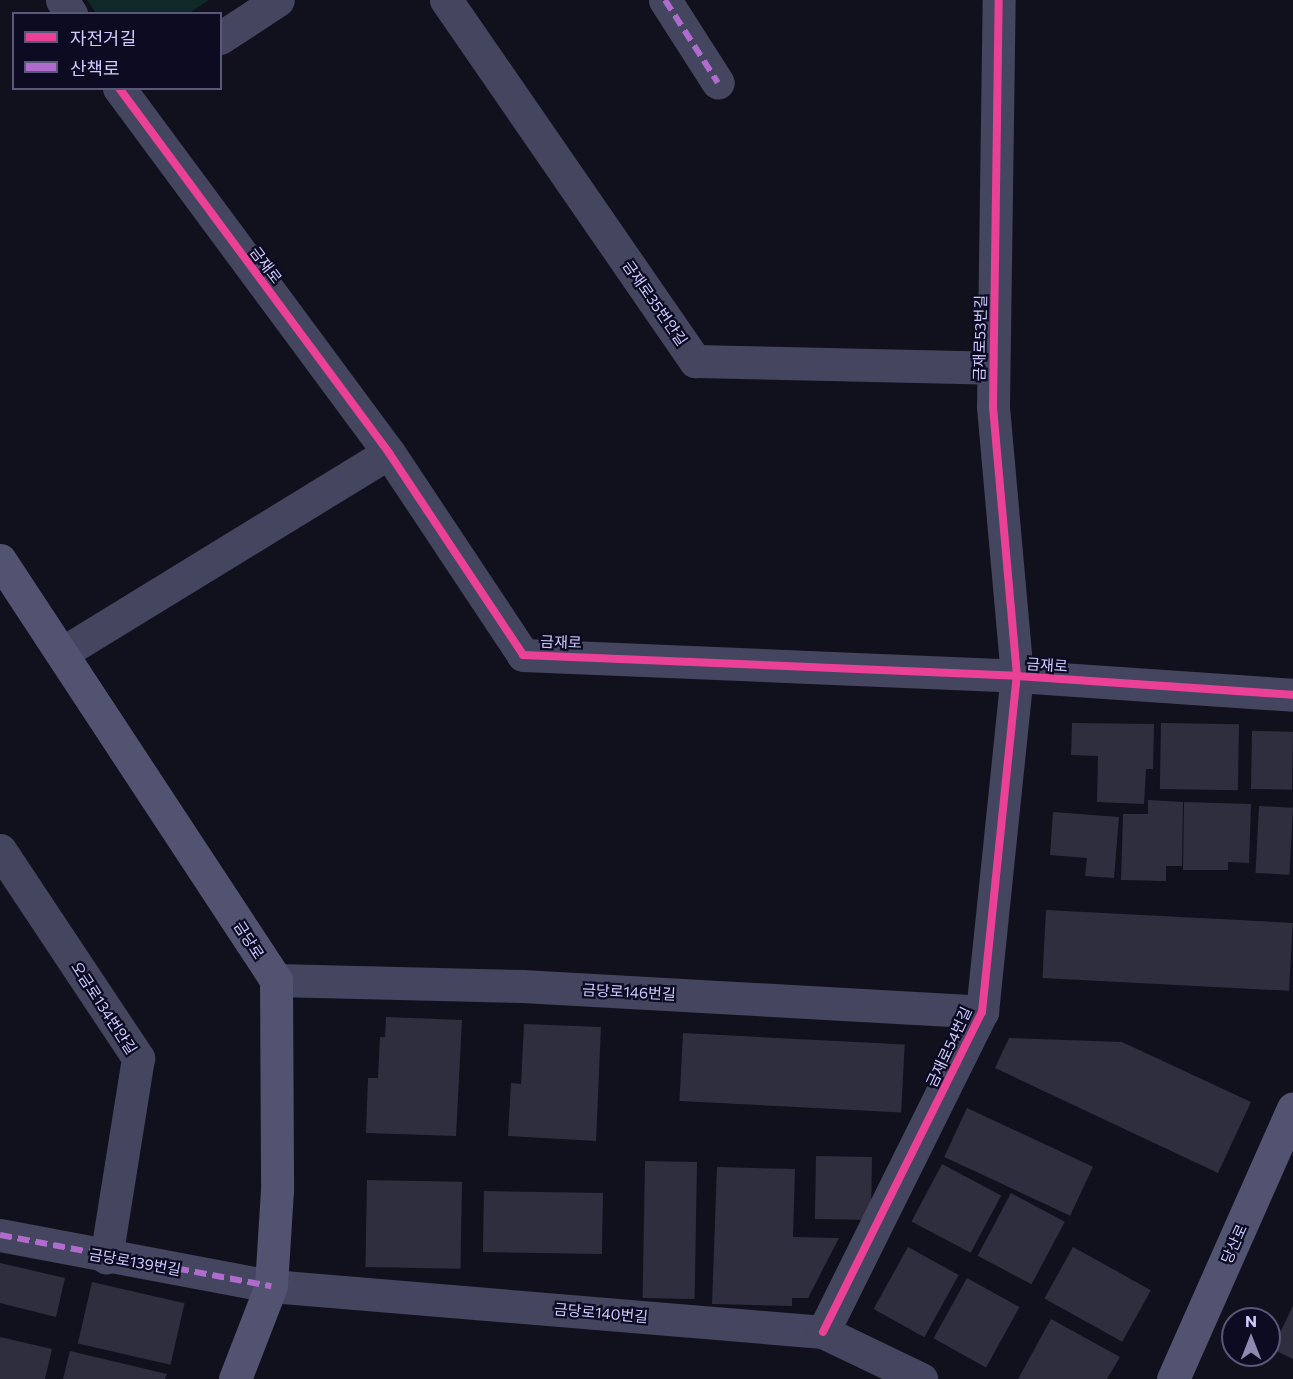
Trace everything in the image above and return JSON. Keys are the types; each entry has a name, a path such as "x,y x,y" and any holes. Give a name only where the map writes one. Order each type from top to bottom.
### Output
{"street":[{"path":"222,37 278,0"},
{"name":"금재로35번안길","path":"446,0 695,361 993,368"},
{"path":"665,0 718,83"},
{"name":"금재로53번길","path":"999,0 993,406 1017,676"},
{"name":"금재로","path":"130,92 388,453 523,655 1017,676 1293,695"},
{"path":"62,653 388,453"},
{"name":"금당로","path":"0,560 276,980"},
{"name":"금재로54번길","path":"823,1332 982,1012 1017,676"},
{"name":"오금로134번안길","path":"0,850 138,1058 106,1257"},
{"path":"235,1379 271,1286 277,1190 276,980"},
{"name":"금당로146번길","path":"276,980 522,986 982,1012"},
{"name":"당산로","path":"1173,1379 1293,1108"},
{"name":"금당로139번길","path":"0,1235 106,1257 271,1286"},
{"name":"금당로140번길","path":"271,1286 823,1332 921,1379"}],"green space":[{"path":"87,0 209,0 191,12 95,12"}],"building":[{"path":"1072,723 1154,724 1153,769 1146,769 1144,804 1097,802 1098,756 1071,755"},
{"path":"1161,723 1239,724 1238,790 1160,789"},
{"path":"1252,731 1293,732 1292,790 1251,789"},
{"path":"1148,800 1183,802 1182,866 1166,866 1166,881 1121,880 1123,814 1148,814"},
{"path":"1184,802 1251,804 1249,863 1228,862 1228,870 1183,870"},
{"path":"1259,806 1293,808 1289,875 1255,873"},
{"path":"1053,812 1119,817 1114,878 1085,876 1087,858 1050,855"},
{"path":"1046,910 1293,923 1289,991 1042,978"},
{"path":"386,1017 462,1020 456,1136 366,1133 368,1078 378,1078 380,1037 385,1037"},
{"path":"524,1024 601,1027 596,1141 508,1136 511,1083 521,1084"},
{"path":"683,1033 905,1045 901,1113 679,1101"},
{"path":"1009,1038 1122,1042 1251,1102 1218,1173 995,1068"},
{"path":"967,1108 1093,1167 1070,1216 944,1157"},
{"path":"816,1156 872,1157 871,1220 815,1219"},
{"path":"645,1161 697,1162 695,1299 643,1298"},
{"path":"942,1164 1001,1195 971,1253 911,1221"},
{"path":"717,1167 795,1169 793,1237 839,1238 808,1298 792,1298 792,1306 712,1304"},
{"path":"367,1180 462,1182 460,1269 365,1267"},
{"path":"484,1191 603,1193 602,1254 483,1252"},
{"path":"1011,1193 1065,1222 1032,1284 978,1256"},
{"path":"908,1247 959,1275 924,1337 874,1309"},
{"path":"1073,1247 1151,1290 1122,1342 1044,1299"},
{"path":"0,1263 65,1278 56,1317 0,1303"},
{"path":"967,1278 1019,1307 986,1367 934,1338"},
{"path":"92,1282 185,1303 170,1365 78,1343"},
{"path":"1293,1306 1293,1359 1281,1353 1281,1331"},
{"path":"1051,1319 1120,1357 1107,1379 1018,1379"},
{"path":"0,1337 52,1349 45,1379 0,1379"},
{"path":"70,1351 167,1374 165,1379 63,1379"}],"marked path":[{"path":"665,0 718,83"},
{"path":"0,1235 271,1286"}],"cycle path":[{"path":"823,1332 982,1012 1017,676 993,406 999,0"},
{"path":"120,90 389,453 523,655 1017,676 1293,695"}]}
